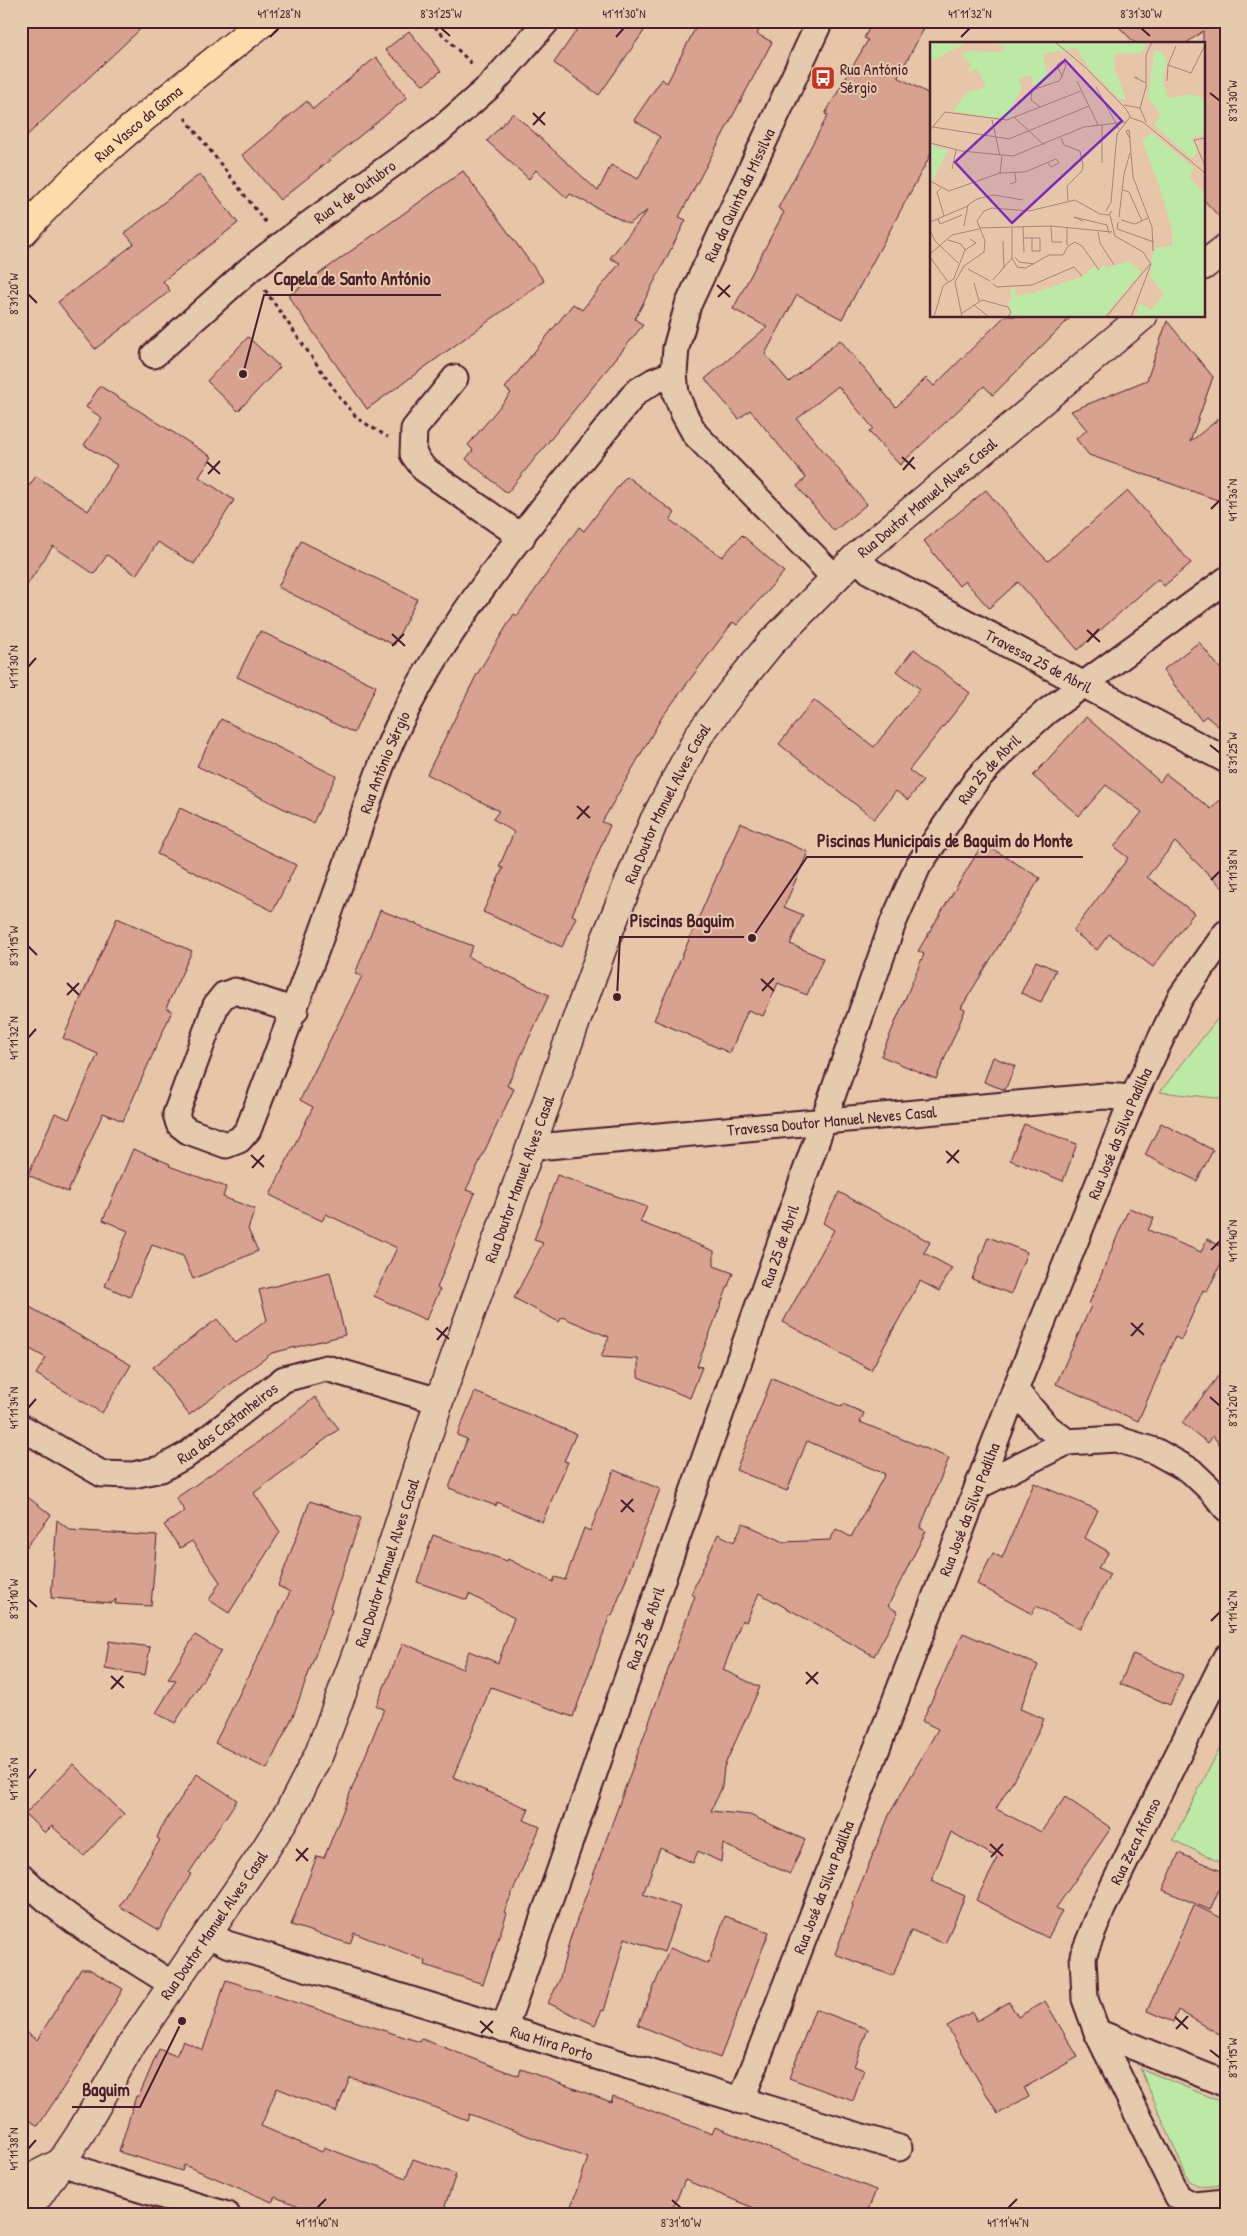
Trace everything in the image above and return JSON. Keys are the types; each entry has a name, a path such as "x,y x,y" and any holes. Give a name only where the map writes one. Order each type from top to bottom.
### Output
{"main road":[{"name":"Rua Vasco da Gama","path":"21,234 51,200 140,120 264,21"}],"street":[{"name":"Rua 4 de Outubro","path":"154,355 250,269 440,130 491,85 547,21"},
{"name":"Rua da Quinta da Missilva","path":"820,21 688,305 676,348 674,373 676,394 695,434 834,577"},
{"path":"1204,265 1226,248"},
{"name":"Rua Doutor Manuel Alves Casal","path":"21,2214 40,2194 132,2044 290,1810 319,1754 362,1639 438,1401 606,938 654,821 699,735 770,644 834,577 1141,318"},
{"path":"455,378 414,429 414,454 424,469 522,537 636,392 654,381 674,373"},
{"name":"Rua António Sérgio","path":"294,1011 235,991 224,995 216,1005 176,1114 179,1124 188,1131 226,1145 239,1140 248,1130 294,1011 381,769 402,719 462,618 522,537"},
{"name":"Travessa 25 de Abril","path":"856,557 871,572 1226,760"},
{"name":"Rua 25 de Abril","path":"504,2029 893,923 918,866 977,780 1006,748 1046,712 1084,686 1226,580"},
{"name":"Rua José da Silva Padilha","path":"741,2100 1015,1390 1133,1098 1180,998 1226,933"},
{"name":"Travessa Doutor Manuel Neves Casal","path":"531,1144 548,1146 1104,1096 1133,1098"},
{"name":"Rua dos Castanheiros","path":"21,1428 102,1474 133,1476 161,1469 188,1454 284,1379 317,1370 326,1368 438,1401"},
{"path":"1015,1390 1046,1426 1067,1442"},
{"path":"978,1486 1067,1442 1116,1439 1155,1451 1191,1470 1226,1508"},
{"name":"Rua Zeca Afonso","path":"1226,1657 1102,1909 1083,1956 1085,1998 1097,2032 1175,2206 1226,2202"},
{"path":"21,1876 39,1894 77,1925 172,1984"},
{"name":"Rua Mira Porto","path":"207,1934 227,1944 899,2148"},
{"path":"1097,2032 1226,2084"},
{"path":"21,2183 61,2162"},
{"path":"21,2164 61,2162 100,2177 227,2215"}],"path":[{"path":"429,21 471,63"},
{"path":"194,130 254,208"},
{"path":"250,269 341,399 358,419 414,454"}],"green space":[{"path":"1226,1008 1226,1099 1160,1092"},
{"path":"1226,1736 1226,1865 1173,1840"},
{"path":"1140,2068 1226,2104 1226,2184 1201,2186 1188,2179"}],"building":[{"path":"34,21 149,21 21,141 21,33"},
{"path":"583,21 630,21 644,31 599,95 554,63"},
{"path":"699,21 764,21 757,34 772,42 679,217 686,220 635,319 643,325 507,493 466,459 473,450 468,445 511,393 505,388 573,304 582,310 620,263 610,258 648,210 629,224 570,194 567,198 536,170 529,179 487,141 513,113 598,191 611,165 638,179 660,137 634,120 662,79 667,83"},
{"path":"873,21 928,21 898,77 930,94 930,156 842,319 797,295 765,354 789,382 840,340 896,407 926,378 934,386 1003,318 1070,318 993,395 984,386 900,465 869,432 873,428 838,386 797,419 867,504 834,531 797,486 806,478 750,410 739,419 705,379 767,327 733,309 784,212 778,208 828,115 825,114 868,40 864,38"},
{"path":"1113,21 1226,21 1226,224 1204,200 1203,31 1188,42 1134,42"},
{"path":"409,31 441,71 424,85 385,50"},
{"path":"376,57 407,98 280,200 242,155 307,101 313,109"},
{"path":"463,171 544,281 367,409 288,296"},
{"path":"200,174 238,223 163,281 170,291 95,349 58,302 134,244 125,233"},
{"path":"1167,321 1213,377 1190,442 1226,413 1226,503 1089,455 1076,439 1087,430 1071,411 1147,380"},
{"path":"248,337 280,367 238,411 207,381"},
{"path":"100,386 212,457 199,477 234,500 194,564 158,542 136,575 107,555 94,574 53,546 21,594 21,497 36,476 88,511 117,465 84,445 102,418 86,407"},
{"path":"626,476 675,513 670,520 722,557 742,535 784,572 737,625 733,622 662,717 602,822 610,825 572,915 576,917 562,947 483,912 503,868 499,867 514,832 493,819 499,811 427,774 476,676 514,614 517,616 579,527 584,531"},
{"path":"986,490 1030,543 1048,561 1128,491 1191,563 1164,586 1158,579 1078,650 1018,582 989,608 965,581 959,586 924,541"},
{"path":"301,541 417,599 394,645 278,587"},
{"path":"260,631 376,686 354,733 237,677"},
{"path":"1199,642 1226,676 1226,733 1206,716 1201,720 1163,670"},
{"path":"914,649 970,693 909,770 923,781 908,800 896,791 874,819 779,744 814,700 874,747 920,689 897,671"},
{"path":"1086,717 1160,782 1166,774 1211,809 1226,794 1226,891 1175,842 1147,877 1194,913 1153,967 1109,934 1097,950 1073,931 1128,858 1114,847 1142,812 1106,785 1079,816 1033,776"},
{"path":"221,719 336,776 313,823 197,766"},
{"path":"180,808 296,865 273,911 157,854"},
{"path":"740,823 808,852 784,907 803,915 790,944 823,958 807,995 778,983 763,1016 748,1010 730,1053 654,1020"},
{"path":"983,843 1040,878 961,1008 965,1010 936,1079 881,1056 924,954 918,951"},
{"path":"380,910 473,946 468,957 549,995 507,1086 514,1089 466,1190 475,1193 437,1288 440,1290 426,1320 374,1296 397,1248 326,1214 322,1221 270,1195 313,1107 300,1100 362,976 355,974"},
{"path":"117,918 192,951 166,1008 172,1011 123,1121 103,1113 68,1192 28,1175 55,1113 69,1119 98,1054 63,1038"},
{"path":"1036,961 1056,970 1041,1002 1021,993"},
{"path":"993,1057 1015,1066 1005,1090 984,1082"},
{"path":"1161,1123 1213,1150 1197,1181 1145,1155"},
{"path":"1024,1124 1077,1144 1063,1181 1010,1160"},
{"path":"133,1149 170,1164 169,1166 226,1187 223,1197 255,1209 248,1229 258,1251 193,1279 183,1256 152,1245 130,1297 105,1286 128,1231 103,1220"},
{"path":"557,1175 647,1207 640,1222 714,1251 714,1266 733,1273 697,1366 702,1367 690,1398 638,1377 638,1359 601,1357 609,1337 562,1317 559,1322 514,1298 543,1243 534,1240"},
{"path":"839,1192 930,1242 924,1253 952,1268 939,1291 920,1281 871,1370 783,1322 834,1230 823,1223"},
{"path":"1129,1208 1154,1218 1148,1230 1201,1252 1207,1239 1226,1249 1226,1253 1207,1292 1203,1290 1181,1340 1175,1337 1138,1421 1056,1384 1091,1306 1089,1304"},
{"path":"988,1237 1027,1252 1011,1294 972,1279"},
{"path":"330,1272 345,1335 272,1353 189,1415 153,1367 217,1319 236,1343 267,1320 259,1290"},
{"path":"21,1302 131,1365 102,1413 36,1374 46,1358 21,1344"},
{"path":"1226,1366 1226,1453 1213,1436 1208,1443 1182,1423"},
{"path":"772,1378 842,1407 843,1404 864,1413 860,1422 949,1458 920,1528 926,1531 888,1606 898,1612 874,1656 759,1593 746,1622 742,1620 723,1670 760,1687 724,1767 722,1787 711,1811 750,1815 805,1840 790,1874 723,1844 721,1862 698,1851 693,1863 660,1848 643,1894 680,1907 664,1952 625,1938 604,2011 602,2010 595,2025 548,2003 559,1981 570,1939 695,1596 691,1594 718,1534 734,1542 743,1523 784,1542 830,1540 836,1529 851,1537 885,1474 807,1441 787,1491 736,1470"},
{"path":"475,1392 576,1434 564,1461 568,1462 542,1522 497,1502 496,1506 449,1488 467,1439 457,1435"},
{"path":"315,1397 339,1429 254,1493 280,1532 229,1613 209,1600 220,1582 192,1541 180,1548 164,1525 185,1511 176,1498 261,1440"},
{"path":"614,1470 660,1489 612,1616 610,1615 573,1717 491,1687 453,1777 529,1809 524,1820 540,1827 504,1912 507,1913 483,1984 425,1965 426,1961 354,1933 350,1944 291,1925 317,1856 324,1858 384,1709 376,1706 403,1643 462,1669 469,1651 498,1663 514,1618 469,1594 467,1600 417,1582 433,1535 507,1561 508,1559 553,1582 555,1577 565,1580 584,1528 590,1531"},
{"path":"1034,1483 1098,1510 1085,1538 1109,1552 1098,1568 1110,1574 1080,1629 1036,1606 1032,1614 977,1584 993,1553 1002,1558"},
{"path":"21,1492 51,1515 21,1554"},
{"path":"310,1501 361,1518 330,1608 332,1609 293,1716 267,1769 215,1743 290,1592 278,1586"},
{"path":"57,1520 70,1530 157,1536 151,1606 115,1604 116,1599 112,1603 51,1598"},
{"path":"963,1633 1038,1665 1020,1709 1044,1719 1025,1760 996,1809 1041,1832 1065,1797 1111,1828 1056,1908 1062,1911 1048,1938 976,1900 998,1858 951,1832 931,1881 965,1896 945,1944 911,1930 893,1976 835,1954 852,1905 890,1813 938,1729 922,1721"},
{"path":"195,1635 221,1651 175,1723 156,1713 176,1680 168,1679"},
{"path":"109,1641 150,1647 145,1675 105,1669"},
{"path":"1133,1654 1183,1675 1170,1705 1120,1684"},
{"path":"73,1764 124,1814 84,1856 52,1826 45,1833 25,1814"},
{"path":"197,1774 237,1800 189,1873 191,1874 159,1930 119,1906 160,1840 157,1838 161,1828"},
{"path":"1179,1853 1226,1873 1210,1910 1163,1890"},
{"path":"1194,1905 1226,1920 1226,2038 1178,2010 1173,2022 1147,2011"},
{"path":"725,1916 769,1932 720,2058 638,2025 670,1948 708,1964"},
{"path":"81,1969 89,1969 123,1989 77,2067 38,2126 21,2114 21,2029 37,2040"},
{"path":"226,1980 420,2042 422,2039 519,2076 521,2069 611,2102 613,2096 712,2134 715,2127 876,2190 866,2215 771,2215 685,2180 670,2215 568,2215 588,2158 469,2114 467,2120 374,2084 350,2078 336,2112 277,2088 261,2126 322,2152 324,2147 406,2178 413,2159 456,2174 442,2215 322,2215 275,2197 272,2202 184,2165 182,2171 119,2152 136,2096 139,2096 159,2049 176,2056 183,2041 203,2050"},
{"path":"1045,2001 1078,2057 1024,2088 1029,2096 998,2114 947,2026 972,2012 977,2021 1009,2002 1018,2017"},
{"path":"815,2009 868,2029 854,2066 864,2070 853,2101 789,2078"}],"place":[{"name":"Rua António Sérgio","path":"823,78"},
{"name":"Capela de Santo António","path":"243,374"},
{"name":"Piscinas Municipais de Baguim do Monte","path":"752,938"},
{"name":"Piscinas Baguim","path":"617,997"},
{"name":"Baguim","path":"182,2021"}]}
